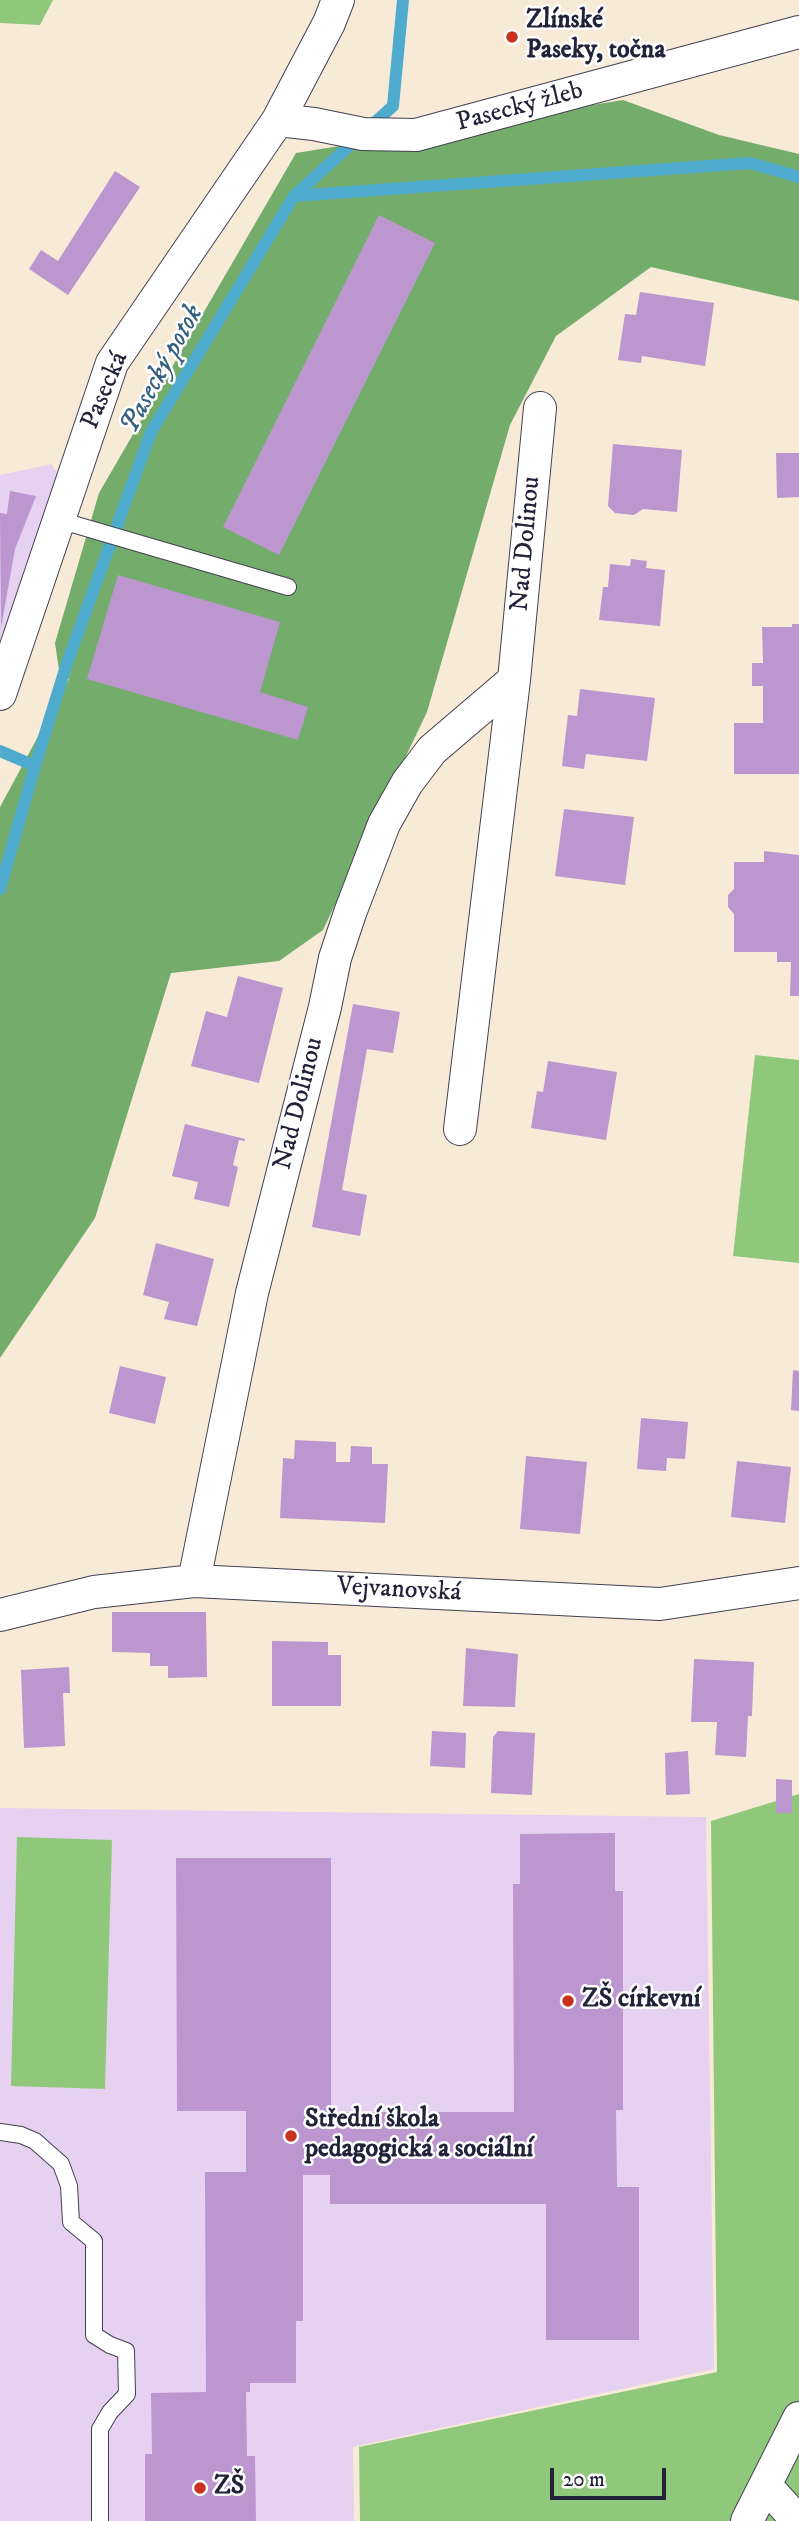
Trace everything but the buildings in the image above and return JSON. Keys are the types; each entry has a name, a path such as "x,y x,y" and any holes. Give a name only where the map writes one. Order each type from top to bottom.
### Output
{"street":[{"name":"Pasecká","path":"0,694 112,363 278,120 329,23 338,0"},
{"name":"Pasecký žleb","path":"278,120 363,134 416,135 799,32"},
{"name":"Nad Dolinou","path":"460,1129 514,680 540,408"},
{"name":"Nad Dolinou","path":"194,1581 252,1293 335,958 350,913 384,824 407,783 432,750 514,680"},
{"name":"Vejvanovská","path":"0,1615 94,1592 194,1581 660,1604 799,1583"},
{"path":"747,2521 799,2418"},
{"path":"766,2486 798,2521"}],"lane":[{"path":"59,520 288,587"},
{"path":"0,2132 21,2135 35,2141 61,2164 69,2186 71,2222 94,2241 94,2335 126,2351 127,2394 110,2412 100,2429 100,2521"}],"shaded area":[{"path":"52,464 58,475 0,657 0,475"},
{"path":"0,1808 706,1817 714,2369 353,2447 354,2521 0,2521"}],"green space":[{"path":"0,0 53,0 40,25 0,23"},
{"path":"623,100 719,135 799,154 799,301 651,267 556,336 510,425 427,712 323,930 279,961 171,973 95,1218 0,1358 0,807 69,679 59,670 55,643 99,493 296,153"},
{"path":"755,1055 799,1060 799,1263 733,1256"},
{"path":"799,1794 799,2521 360,2521 359,2447 717,2372 711,1821"},
{"path":"17,1837 112,1840 105,2089 11,2086"}],"waterway":[{"name":"Pasecký potok","path":"0,889 67,663 151,432 294,196 393,106 403,0"},
{"path":"294,196 750,163 799,177"},
{"path":"0,751 35,766"}],"place":[{"name":"Zlínské Paseky, točna","path":"512,37"},
{"name":"ZŠ církevní","path":"568,2001"},
{"name":"Střední škola pedagogická a sociální","path":"291,2136"},
{"name":"ZŠ","path":"200,2488"}]}
